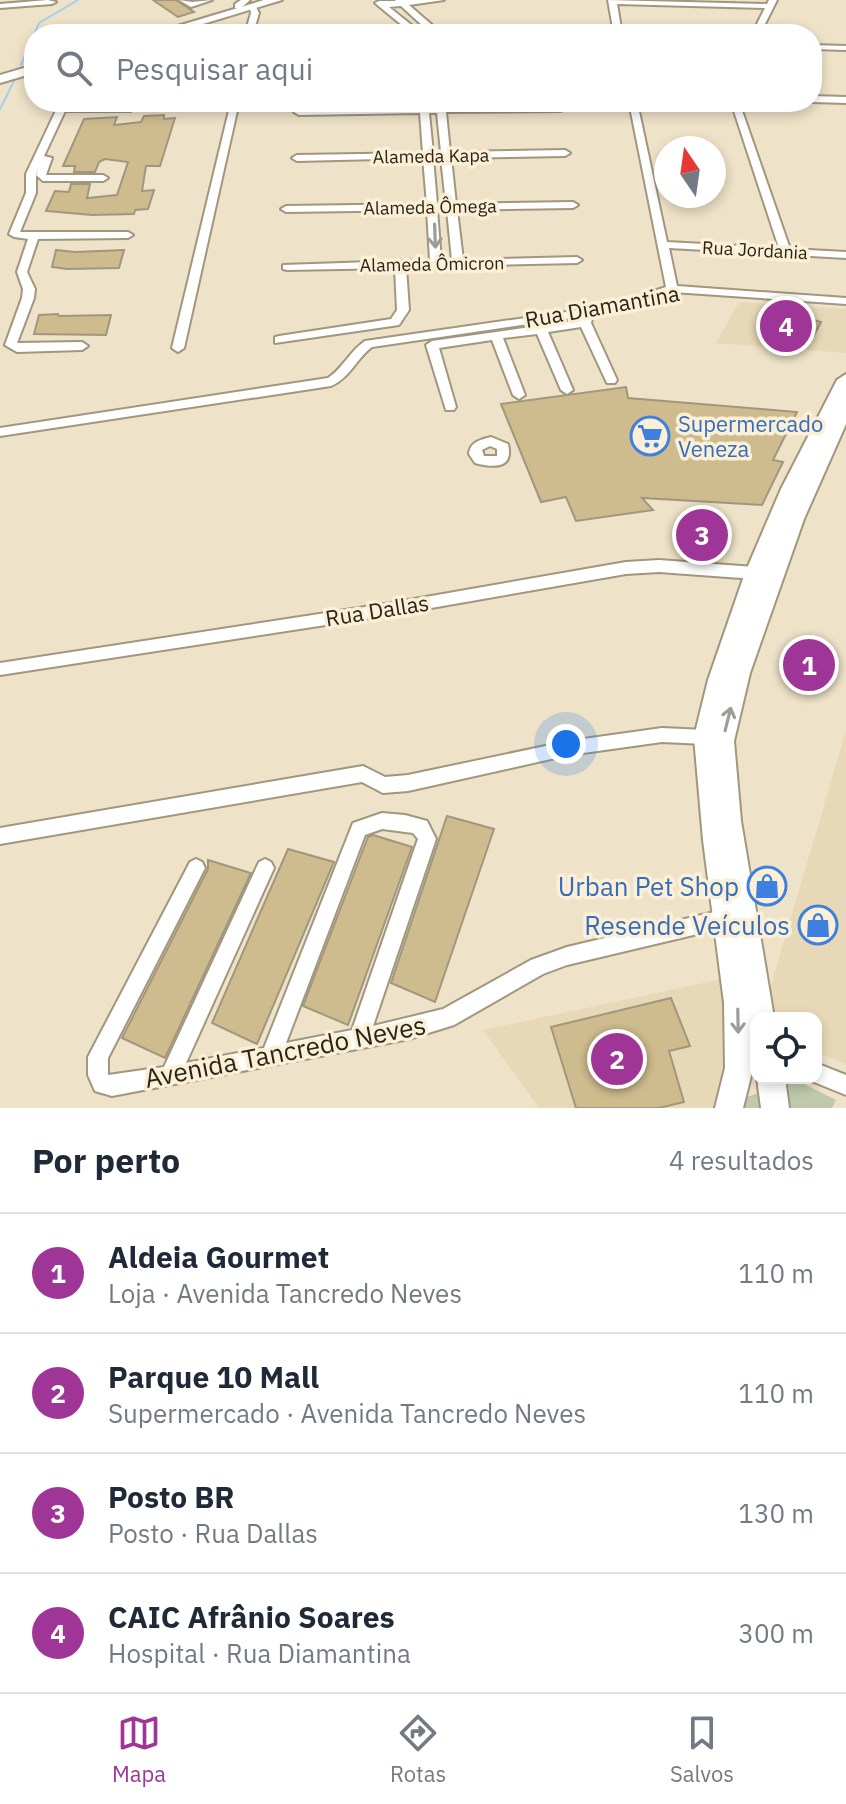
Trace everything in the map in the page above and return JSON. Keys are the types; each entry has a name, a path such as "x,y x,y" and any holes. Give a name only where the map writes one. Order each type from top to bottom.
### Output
{"main road":[{"path":"176,24 276,0"},
{"path":"187,24 245,5"},
{"path":"759,1012 729,821 722,741 739,673 794,519 838,413 846,380"},
{"path":"729,1108 748,1067 715,840 705,737 719,680 755,573 790,489 838,413"},
{"path":"772,1084 775,1108"}],"street":[{"path":"183,0 191,5 208,0"},
{"path":"400,0 423,24"},
{"path":"379,2 440,0"},
{"path":"616,24 612,1 771,3 761,24"},
{"path":"0,6 52,2"},
{"path":"379,2 406,24"},
{"path":"245,5 252,22"},
{"path":"245,5 255,13 252,22"},
{"path":"398,17 412,12"},
{"path":"822,47 846,48"},
{"path":"822,99 846,100"},
{"path":"64,112 31,174 31,193 14,234 128,235"},
{"path":"65,112 41,175 50,179 103,178"},
{"path":"178,348 233,112"},
{"path":"426,112 436,263"},
{"path":"441,112 458,264"},
{"path":"635,112 672,289"},
{"path":"738,112 785,250"},
{"name":"Alameda Kapa","path":"297,158 565,153"},
{"name":"Alameda Ômega","path":"286,209 573,205"},
{"path":"34,236 22,272 29,289 28,298 11,345 17,348 82,346"},
{"name":"Rua Jordania","path":"664,245 846,255"},
{"name":"Alameda Ômicron","path":"287,267 577,260"},
{"path":"279,340 397,321 403,310 400,264"},
{"name":"Rua Diamantina","path":"0,432 331,382 346,372 361,348 407,337 586,318 672,289 846,301"},
{"path":"450,407 432,345 541,329 586,318 611,380"},
{"path":"541,329 567,390"},
{"path":"496,335 519,395"},
{"name":"Rua Dallas","path":"0,669 391,609 626,568 659,566 755,573"},
{"path":"0,836 363,774 383,785 408,783 569,748 662,735 705,737"},
{"path":"271,1056 359,829 371,822 400,820 421,827 427,839 359,1039"},
{"name":"Avenida Tancredo Neves","path":"196,868 98,1057 98,1075 102,1084 112,1086 170,1076 359,1039 447,1018 538,967 567,956 727,918"},
{"path":"170,1076 265,868"},
{"path":"822,1075 846,1085"}],"shaded area":[{"path":"739,302 846,309 846,353 716,343"},
{"name":"Resende Veículos","path":"846,731 846,1064 822,1054 822,1012 774,1012 766,1002"},
{"path":"722,979 731,1040 720,1108 539,1108 483,1030"}],"green space":[{"path":"784,1084 804,1084 836,1100 832,1108 741,1108 744,1098"}],"building":[{"path":"153,0 176,0 194,12 178,17"},
{"path":"164,115 164,119 175,118 160,166 146,166 142,191 154,190 148,209 135,210 134,214 92,215 46,211 55,191 69,192 71,184 90,184 87,198 117,195 128,162 105,159 99,162 95,172 74,172 75,166 63,166 84,119 117,117 114,125 141,122 144,116"},
{"path":"56,250 124,250 119,268 67,269 52,267"},
{"path":"768,306 821,322 813,337 793,331 788,341 767,334 773,324 760,320"},
{"path":"39,315 111,315 106,335 34,334"},
{"name":"Supermercado Veneza","path":"626,387 628,398 797,412 773,460 783,462 762,505 642,498 653,510 576,521 566,497 541,502 501,404"},
{"path":"447,816 494,829 435,1002 391,983"},
{"path":"373,835 412,847 348,1025 303,1006 368,837"},
{"path":"288,849 334,862 257,1044 212,1023"},
{"path":"208,860 251,873 165,1058 122,1038 208,869"},
{"path":"671,998 690,1046 669,1051 684,1102 659,1108 576,1108 551,1027"}],"waterway":[{"path":"39,24 78,0"},
{"path":"21,65 24,58"},
{"path":"0,109 14,81"}],"place":[{"name":"CAIC Afrânio Soares","path":"786,326"},
{"name":"Supermercado Veneza","path":"650,436"},
{"name":"Posto BR","path":"702,535"},
{"name":"Aldeia Gourmet","path":"809,665"},
{"name":"Urban Pet Shop","path":"767,886"},
{"name":"Resende Veículos","path":"818,925"},
{"name":"Parque 10 Mall","path":"617,1059"}]}
